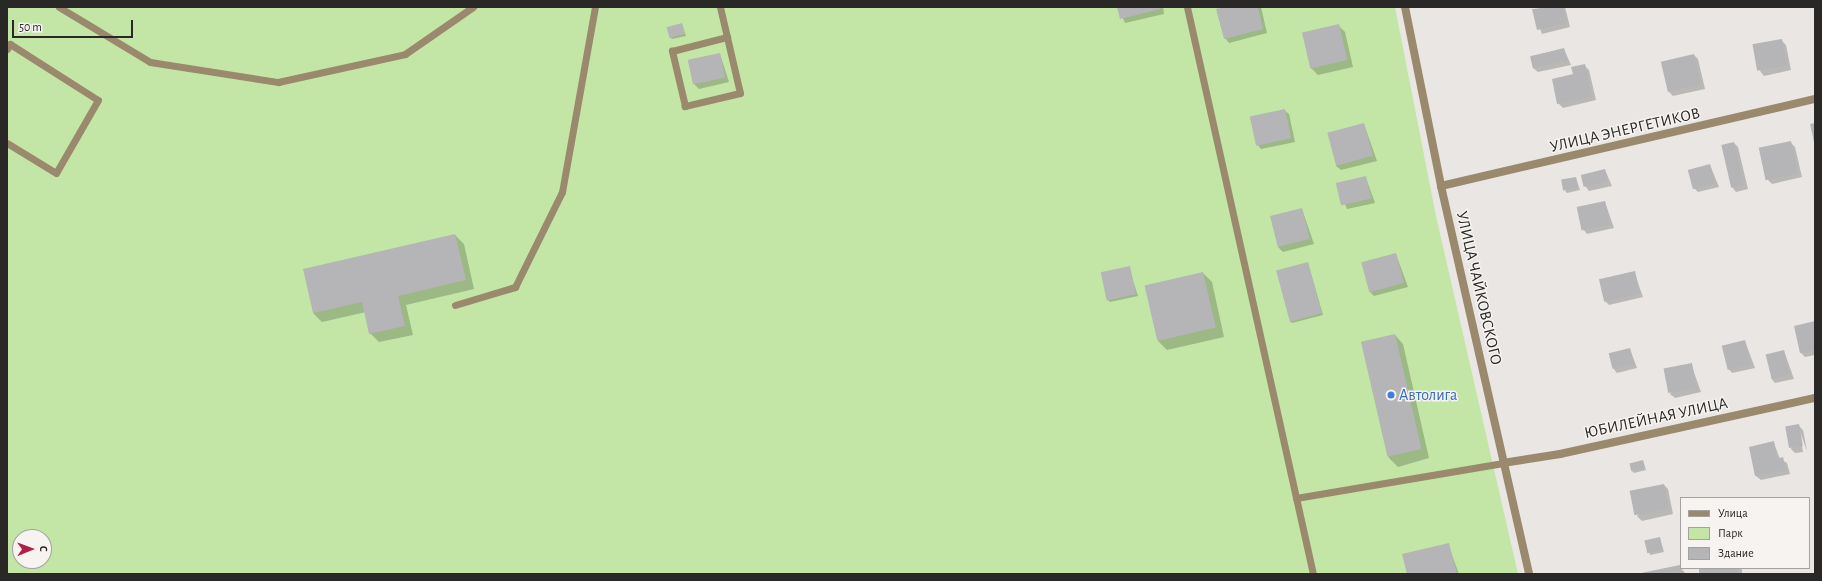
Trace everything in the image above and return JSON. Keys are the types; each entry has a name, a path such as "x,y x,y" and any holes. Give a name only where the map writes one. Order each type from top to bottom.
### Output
{"street":[{"name":"УЛИЦА ЧАЙКОВСКОГО","path":"1406,7 1441,186 1529,574"},
{"name":"УЛИЦА ЭНЕРГЕТИКОВ","path":"1441,186 1815,100"},
{"name":"ЮБИЛЕЙНАЯ УЛИЦА","path":"1503,463 1560,454 1815,398"}],"lane":[{"path":"59,7 150,62 278,82 405,54 473,7"},
{"path":"455,305 515,287 562,192 595,7"},
{"path":"720,7 740,93 685,106 672,50 727,38"},
{"path":"1187,7 1313,574"},
{"path":"7,49 10,44 98,100 56,173 7,143"},
{"path":"1296,498 1503,463"}],"green space":[{"path":"7,7 1395,7 1436,216 1518,574 7,574"}],"building":[{"path":"1117,7 1160,7 1161,9 1120,19"},
{"path":"1225,7 1258,7 1263,29 1224,39 1216,9"},
{"path":"1563,7 1566,23 1537,30 1532,9"},
{"path":"682,23 685,34 669,38 667,27"},
{"path":"1339,24 1347,60 1310,69 1302,33"},
{"path":"1782,39 1787,66 1757,71 1752,44"},
{"path":"1564,48 1567,60 1533,68 1530,56"},
{"path":"720,53 725,77 693,84 688,60"},
{"path":"1694,54 1701,84 1668,92 1661,62"},
{"path":"1585,64 1592,96 1557,104 1552,79 1573,74 1571,67"},
{"path":"1285,109 1291,138 1256,146 1250,116"},
{"path":"1364,123 1373,156 1336,166 1327,133"},
{"path":"1815,123 1815,142 1814,142 1810,124"},
{"path":"1791,141 1798,173 1766,180 1759,148"},
{"path":"1734,142 1744,185 1731,188 1721,145"},
{"path":"1710,164 1715,183 1693,189 1688,170"},
{"path":"1605,169 1608,181 1584,187 1581,175"},
{"path":"1366,176 1371,198 1341,205 1336,183"},
{"path":"1576,177 1578,188 1563,190 1561,180"},
{"path":"1605,201 1610,224 1582,231 1577,207"},
{"path":"1302,208 1310,239 1278,247 1270,216"},
{"path":"455,234 466,280 398,296 405,326 369,334 362,302 313,313 303,269"},
{"path":"1396,253 1404,283 1369,292 1361,262"},
{"path":"1308,262 1322,313 1290,322 1276,271"},
{"path":"1130,266 1136,294 1107,301 1101,272"},
{"path":"1635,271 1640,293 1604,302 1599,279"},
{"path":"1203,272 1216,328 1157,341 1145,285"},
{"path":"1815,321 1815,350 1800,353 1794,326"},
{"name":"Автолига","path":"1395,334 1422,449 1387,457 1361,342"},
{"path":"1745,340 1751,364 1728,370 1722,346"},
{"path":"1630,348 1634,364 1613,369 1609,353"},
{"path":"1784,350 1790,374 1772,379 1766,355"},
{"path":"1692,363 1697,388 1668,393 1664,369"},
{"path":"1799,424 1803,446 1789,448 1785,426"},
{"path":"1774,441 1777,459 1783,457 1786,470 1755,476 1749,447"},
{"path":"1643,460 1645,468 1631,471 1629,463"},
{"path":"1664,484 1669,509 1634,515 1630,491"},
{"path":"1660,537 1663,550 1647,553 1644,541"},
{"path":"1449,543 1457,574 1407,574 1402,554"},
{"path":"1680,565 1682,574 1641,574"},
{"path":"1699,569 1737,569 1737,574 1699,574"}],"place":[{"name":"Автолига","path":"1391,395"}]}
